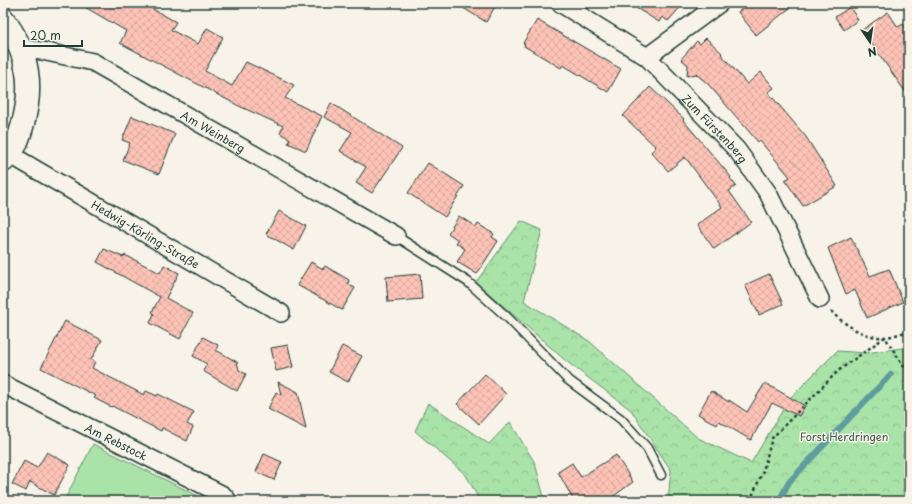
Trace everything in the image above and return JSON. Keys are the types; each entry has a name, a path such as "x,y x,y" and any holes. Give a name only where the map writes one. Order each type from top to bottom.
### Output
{"main road":[{"path":"3,19 22,49 29,80 28,108 20,135 7,158"}],"street":[{"name":"Zum Fürstenberg","path":"560,3 647,57 737,150 768,193 820,299"},
{"path":"647,57 720,3"},
{"name":"Am Weinberg","path":"22,49 42,51 93,62 396,236"},
{"name":"Hedwig-Körling-Straße","path":"7,158 281,313"},
{"name":"Am Rebstock","path":"3,384 223,495 228,501"}],"lane":[{"path":"396,236 468,282 508,318 567,379 621,419 647,448 661,476"}],"path":[{"path":"820,299 839,319 873,337 885,337 909,330"},
{"path":"885,337 909,375"},
{"path":"750,501 762,471 772,438 838,371 885,337"}],"green space":[{"name":"Forst Herdringen","path":"521,221 542,230 524,301 589,341 698,438 751,463 790,398 837,351 866,353 909,347 909,501 668,501 671,470 631,410 566,361 476,282"},
{"path":"428,403 489,444 510,422 535,463 545,501 480,501 466,475 415,431"},
{"path":"93,444 208,501 64,501"}],"building":[{"path":"78,3 142,3 176,22 171,30 198,44 207,28 223,37 205,71 232,86 246,62 294,85 285,98 322,116 306,151 288,143 290,139 280,133 283,126 239,106 120,43 126,31"},
{"path":"455,3 497,3 486,22"},
{"path":"628,3 684,3 668,21 662,17 659,22"},
{"path":"749,3 796,3 756,35 738,12"},
{"path":"850,7 858,20 844,30 835,17"},
{"path":"888,12 898,27 903,24 909,32 909,97 862,30"},
{"path":"537,20 621,69 608,92 563,65 561,68 524,46 525,44 523,43"},
{"path":"706,38 722,53 721,54 747,84 761,72 774,88 768,92 806,137 837,186 803,206 785,180 790,177 760,141 758,142 708,84 696,74 687,76 688,65 681,59 697,41 700,44"},
{"path":"650,87 684,119 683,120 731,177 730,178 736,186 729,191 751,222 714,249 697,225 722,207 685,157 668,171 651,152 656,147 623,116"},
{"path":"331,103 402,148 372,193 356,183 366,167 340,151 352,132 324,117"},
{"path":"132,116 175,134 159,174 123,160 130,143 122,140"},
{"path":"428,163 464,186 445,217 408,193"},
{"path":"279,211 306,226 294,250 266,234"},
{"path":"459,216 476,227 478,224 494,234 492,237 498,241 477,274 457,262 465,249 456,243 458,240 448,233"},
{"path":"851,237 870,276 889,269 903,302 867,318 855,290 846,294 828,248"},
{"path":"104,249 123,257 125,255 160,273 164,265 179,273 166,298 193,313 180,339 150,323 154,314 152,312 160,297 97,262"},
{"path":"311,262 323,269 325,266 349,280 348,284 355,288 342,310 297,285"},
{"path":"420,274 422,299 388,302 386,277"},
{"path":"769,274 783,304 759,315 745,285"},
{"path":"65,321 102,340 91,360 95,362 92,368 144,395 146,391 157,396 158,394 194,412 187,424 193,427 187,441 162,428 161,431 112,406 111,407 94,398 96,396 41,368"},
{"path":"203,337 218,345 216,350 237,362 239,370 246,374 237,391 203,371 207,364 193,356"},
{"path":"288,345 293,367 276,371 271,348"},
{"path":"342,346 362,356 348,382 329,372"},
{"path":"485,374 506,394 479,424 457,404"},
{"path":"278,382 298,392 306,429 268,409 276,392 281,395"},
{"path":"765,383 805,406 799,416 772,403 751,440 719,421 717,425 698,414 711,391 729,402 729,400 747,412"},
{"path":"47,452 70,465 54,495 30,482 26,491 12,484 24,461 37,468"},
{"path":"264,454 282,462 274,480 256,472"},
{"path":"616,455 633,482 607,501 574,501 558,472 572,463 581,477"}],"waterway":[{"path":"779,501 789,482 891,374"}]}
